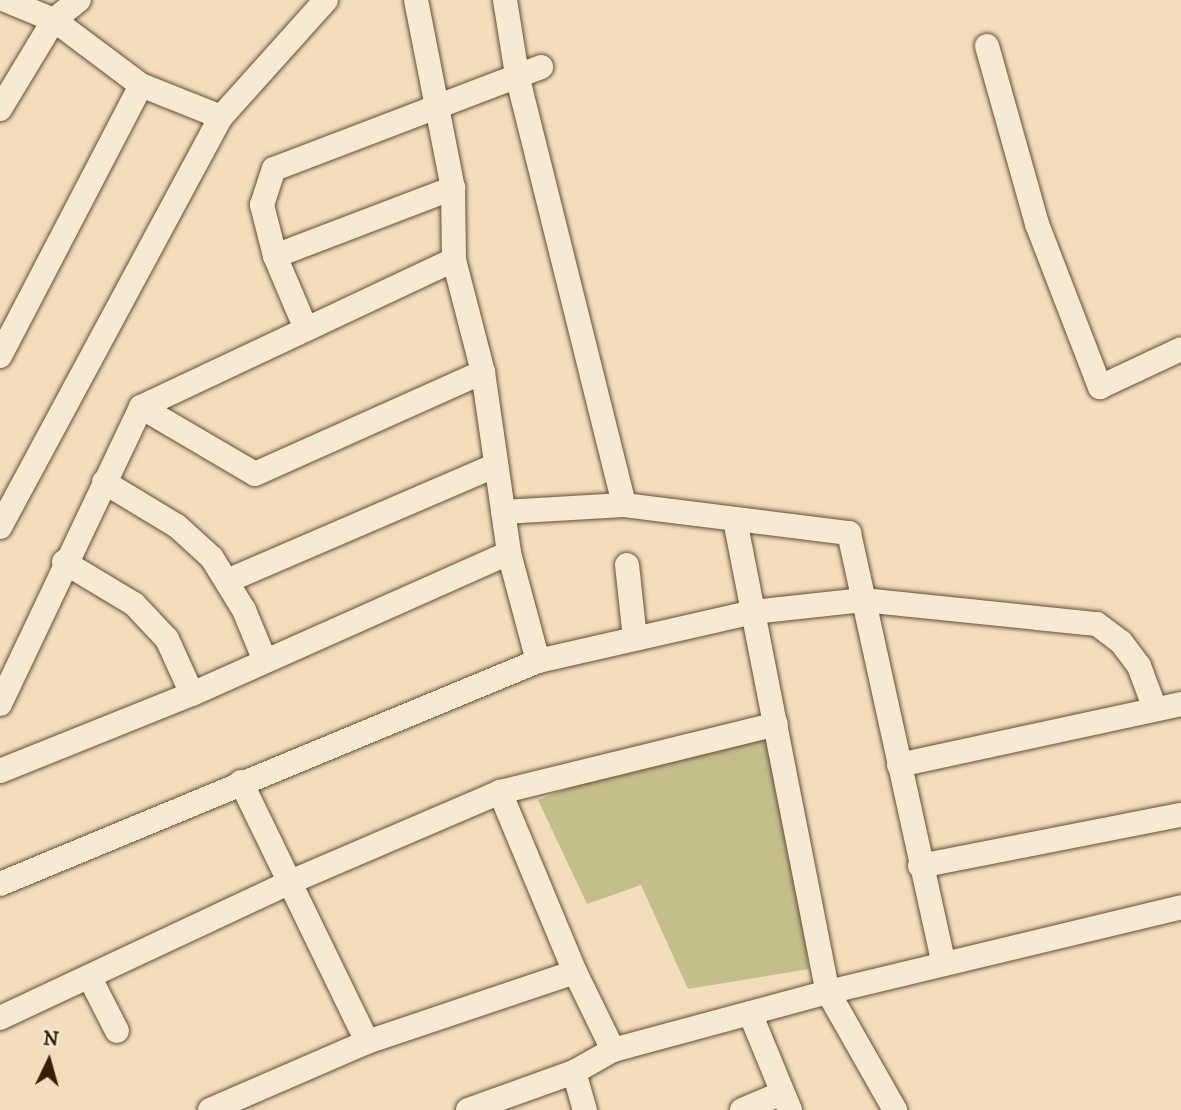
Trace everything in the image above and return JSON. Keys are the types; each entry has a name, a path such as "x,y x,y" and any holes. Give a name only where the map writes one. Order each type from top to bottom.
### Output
{"street":[{"path":"5,0 54,20 141,85 221,117"},
{"path":"0,109 54,20 79,0"},
{"path":"0,527 221,117 326,0"},
{"path":"416,0 453,188 454,260 483,372 509,553 538,661"},
{"path":"505,0 529,71 624,505"},
{"path":"987,46 1037,224 1100,387 1181,350"},
{"path":"306,329 275,256 262,205 274,169 437,103 529,71"},
{"path":"0,356 141,85"},
{"path":"275,256 453,188"},
{"path":"0,704 64,562 141,407 454,260"},
{"path":"141,407 255,474 483,372"},
{"path":"227,581 496,466"},
{"path":"104,482 177,526 212,558 227,581 265,661"},
{"path":"503,512 624,505 849,533 920,866 944,964"},
{"path":"735,520 828,992 895,1110"},
{"path":"0,771 192,694 509,553"},
{"path":"64,562 134,604 167,639 192,694"},
{"path":"627,565 635,639"},
{"path":"0,884 538,661 754,612 863,600 1097,624 1121,642 1139,666 1155,709"},
{"path":"899,765 1181,704"},
{"path":"0,1018 90,980 288,883 500,792 776,723"},
{"path":"241,782 367,1042"},
{"path":"500,792 575,972 613,1050"},
{"path":"920,866 1181,815"},
{"path":"468,1110 575,1072 613,1050 828,992 1181,907"},
{"path":"210,1110 367,1042 575,972"},
{"path":"90,980 117,1031"},
{"path":"742,1110 786,1101 750,1013"},
{"path":"575,1072 585,1110"}],"shaded area":[{"path":"772,734 809,969 688,989 641,885 587,904 538,800 593,779"}]}
